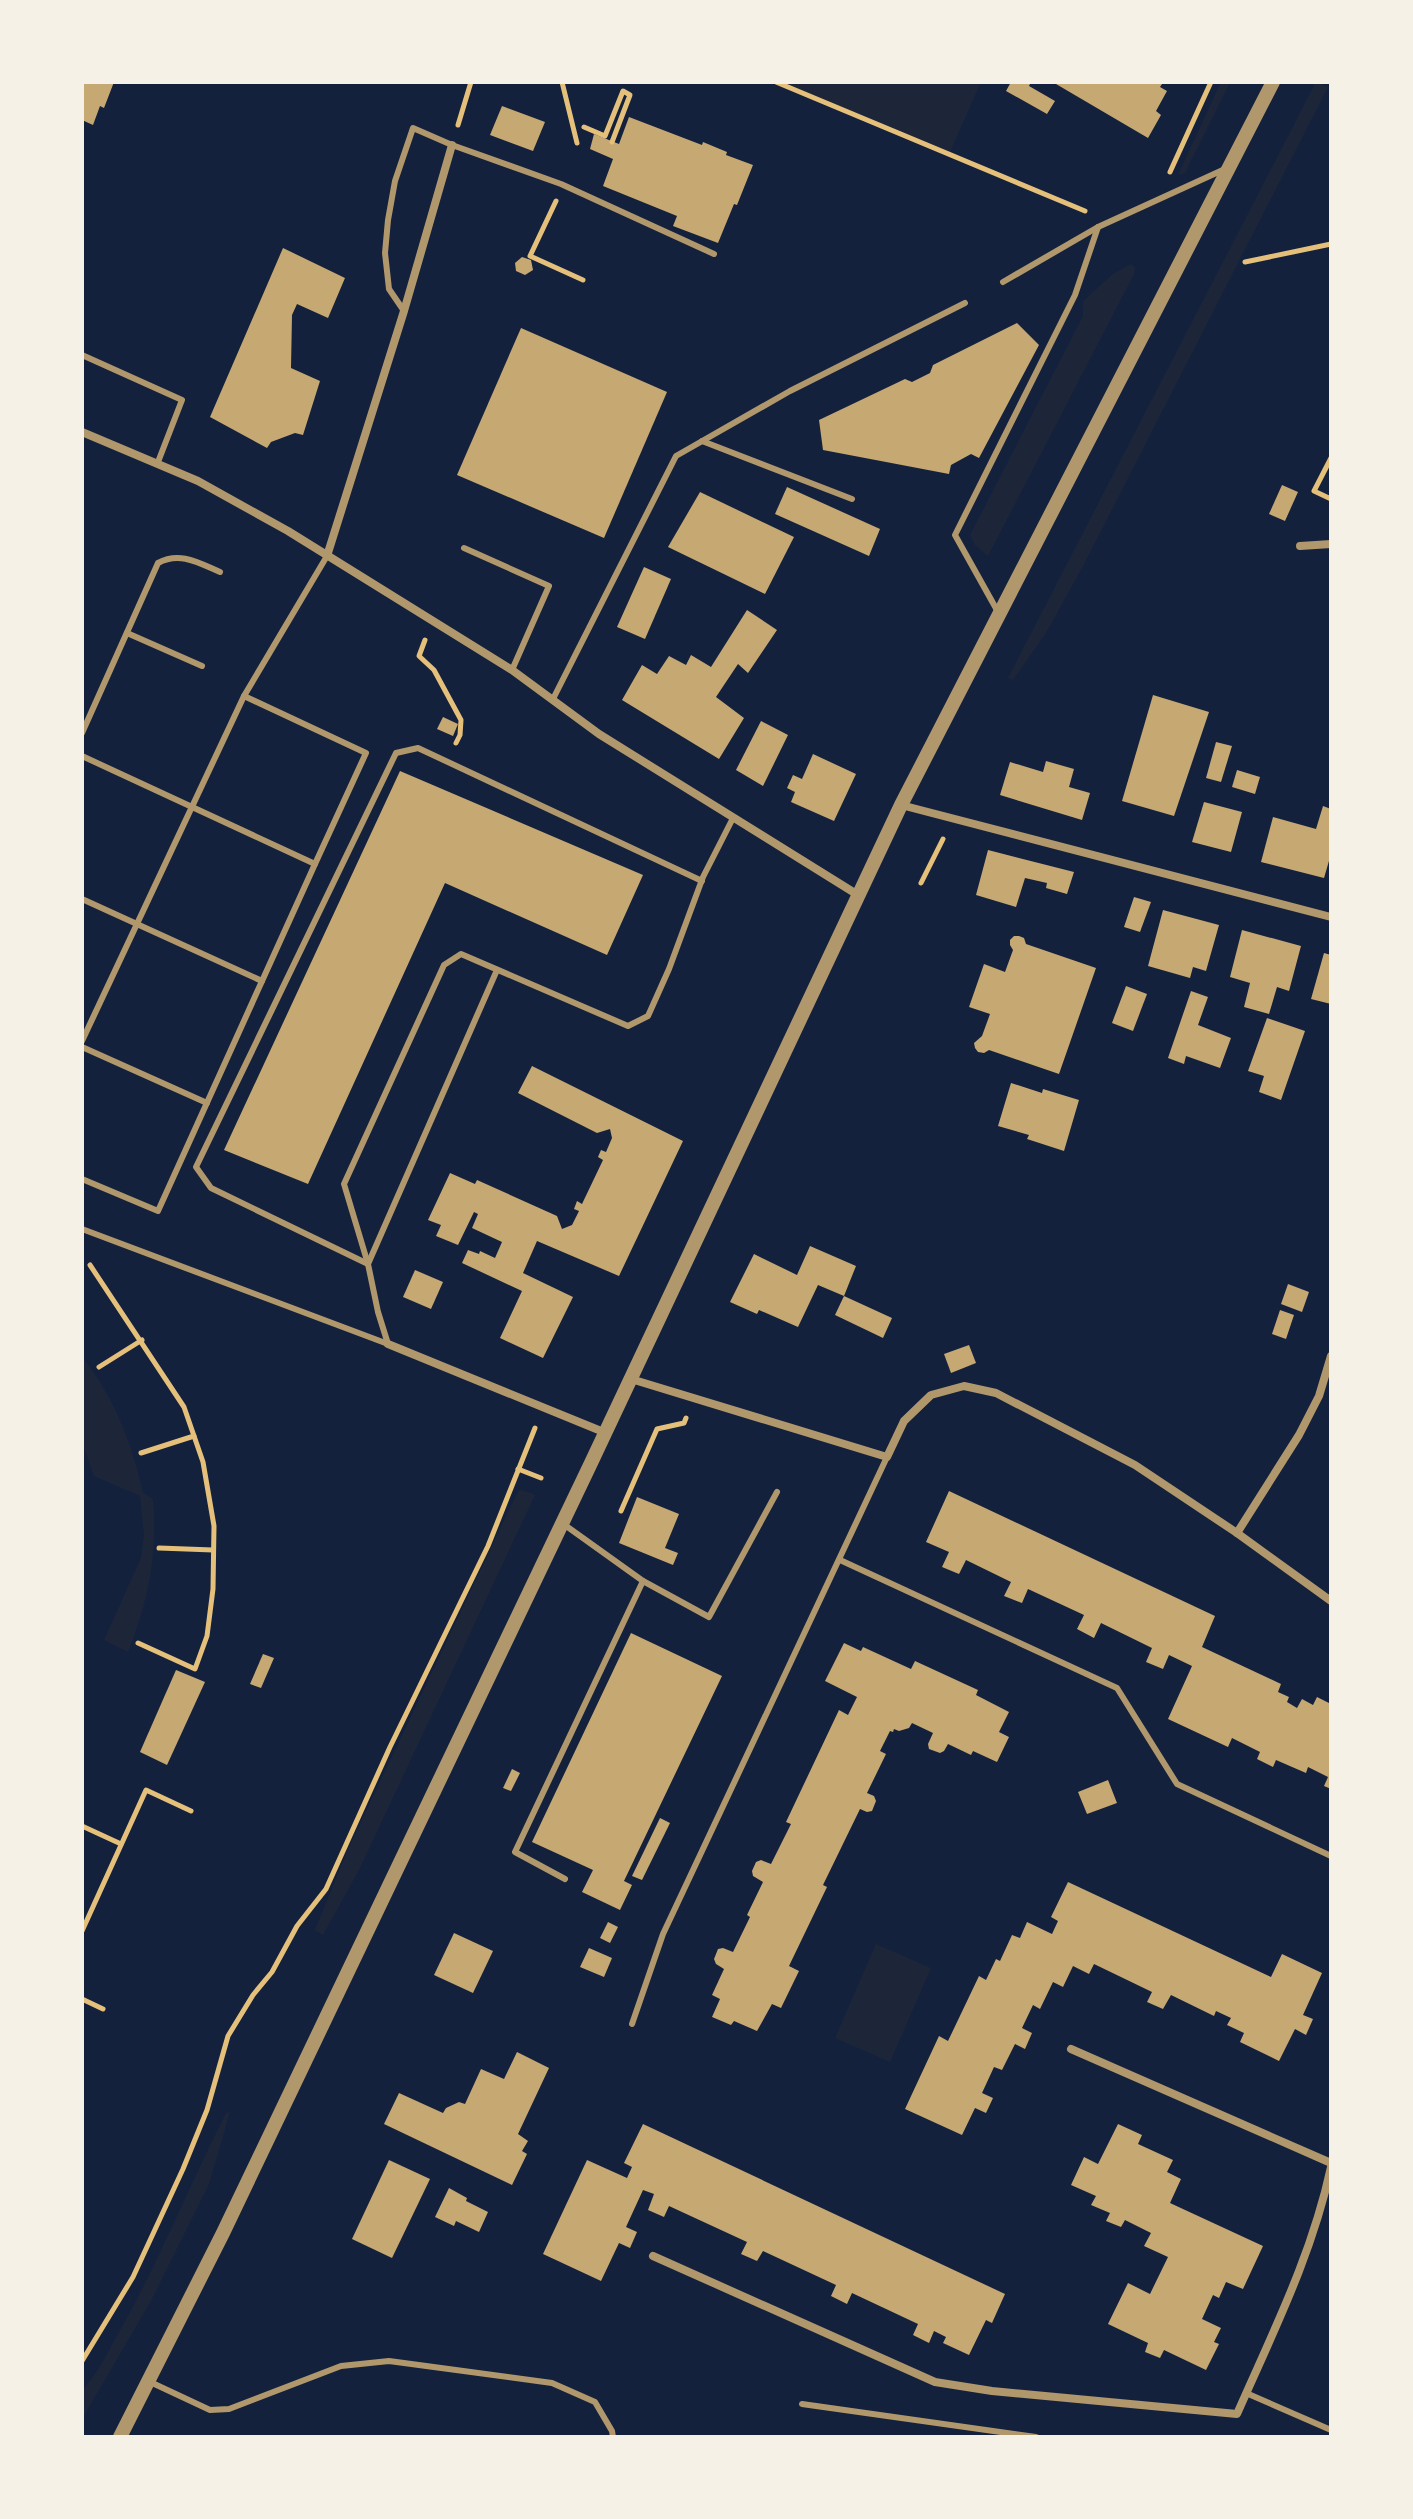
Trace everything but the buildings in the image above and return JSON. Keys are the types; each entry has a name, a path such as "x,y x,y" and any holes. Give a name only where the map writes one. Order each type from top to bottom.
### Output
{"street":[{"path":"120,2437 223,2233 606,1433 901,805 1273,82"},
{"path":"327,556 452,145"},
{"path":"82,432 198,481 327,556 512,670 599,734 858,895"},
{"path":"1300,546 1331,544"},
{"path":"901,805 1331,917"},
{"path":"388,1344 606,1433"},
{"path":"1237,1533 1299,1435 1319,1396 1331,1356"},
{"path":"631,1379 887,1457 904,1421 931,1395 964,1386 996,1393 1135,1465 1331,1601"},
{"path":"653,2256 935,2382 992,2391 1237,2414 1305,2259 1322,2211 1331,2165 1071,2049"}],"lane":[{"path":"404,311 389,289 385,253 395,181 413,128 563,185 714,254"},
{"path":"1003,282 1098,227 1232,166"},
{"path":"1000,615 955,535 1075,295 1098,227"},
{"path":"553,699 676,456 790,391 965,303"},
{"path":"82,355 182,400 158,462"},
{"path":"702,441 852,499"},
{"path":"464,548 549,586 512,670"},
{"path":"207,1103 82,1044 244,696 327,556"},
{"path":"82,733 158,563 169,557 190,560 220,572"},
{"path":"127,633 202,666"},
{"path":"82,1179 158,1211 366,753 244,696"},
{"path":"368,1264 211,1188 196,1167 396,753 418,748 702,881"},
{"path":"82,756 315,864"},
{"path":"388,1344 344,1184 444,965 461,954 628,1026 648,1016 702,881 733,818"},
{"path":"82,899 262,981"},
{"path":"368,1264 497,970"},
{"path":"82,1229 388,1344"},
{"path":"632,2024 663,1934 887,1457"},
{"path":"562,1523 643,1581 709,1617 777,1492"},
{"path":"840,1560 1117,1688 1177,1784 1331,1856"},
{"path":"565,1879 515,1852 643,1581"},
{"path":"148,2381 210,2410 229,2409 341,2366 389,2361 467,2370 549,2382 595,2402 613,2437"},
{"path":"1246,2393 1331,2430"},
{"path":"802,2404 1036,2437"}],"path":[{"path":"452,145 471,82"},
{"path":"562,82 577,143"},
{"path":"776,82 1063,201"},
{"path":"1156,199 1211,82"},
{"path":"584,127 605,136 623,91 630,95 612,142"},
{"path":"563,185 530,256 583,280"},
{"path":"1245,262 1331,244"},
{"path":"1331,458 1314,491 1331,499"},
{"path":"427,636 419,656 434,670 461,720 460,735 448,761"},
{"path":"921,883 943,839"},
{"path":"90,1265 184,1407 209,1489 214,1526 213,1589 207,1636 195,1669 138,1643"},
{"path":"99,1367 142,1340"},
{"path":"621,1511 657,1429 684,1423 689,1413"},
{"path":"82,2361 133,2277 183,2169 207,2110 228,2036 253,1995 272,1972 297,1926 326,1889 390,1747 488,1546 535,1428"},
{"path":"141,1453 194,1436"},
{"path":"518,1469 541,1478"},
{"path":"159,1548 213,1550"},
{"path":"82,1931 146,1790 191,1811"},
{"path":"82,1826 121,1844"},
{"path":"82,1999 103,2009"}],"shaded area":[{"path":"779,82 981,82 950,152"},
{"path":"1221,82 1230,82 1185,173 1178,175"},
{"path":"1316,82 1328,87 1082,568 1046,633 1013,680 1008,678"},
{"path":"1131,264 1135,268 1134,274 988,556 975,545 970,535 1083,316 1083,301 1113,274"},
{"path":"82,1357 120,1421 143,1493 153,1499 154,1539 150,1577 128,1652 104,1640 141,1558 144,1535 140,1496 94,1476 82,1442"},
{"path":"518,1491 535,1495 359,1870 323,1935 315,1930 348,1849"},
{"path":"876,1944 931,1968 890,2062 835,2038"},
{"path":"230,2112 209,2184 152,2299 82,2419 82,2390 98,2370 133,2307 226,2113"}]}
